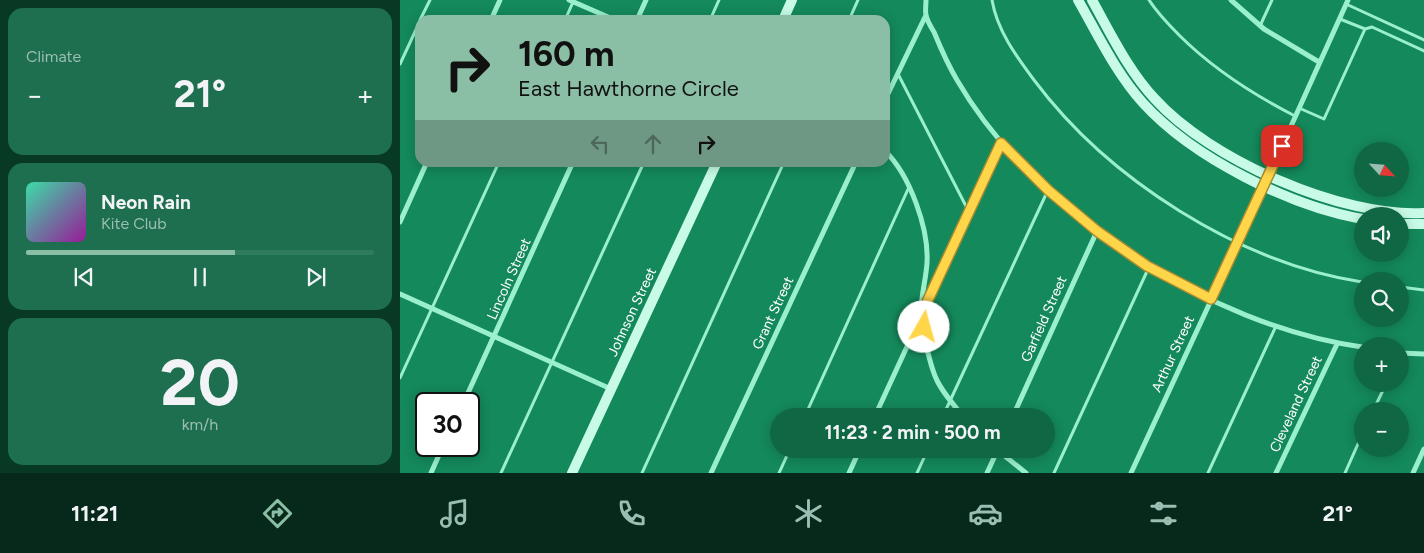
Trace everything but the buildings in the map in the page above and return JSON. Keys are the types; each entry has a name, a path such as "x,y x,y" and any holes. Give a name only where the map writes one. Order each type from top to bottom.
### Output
{"street":[{"path":"493,15 500,0"},
{"path":"639,15 646,0"},
{"path":"785,15 792,0"},
{"path":"926,0 926,15 950,68 965,94 1001,143 1048,190 1097,231 1149,267 1211,299 1276,325 1337,344 1354,346"},
{"path":"1078,0 1114,63 1143,103 1173,132 1215,160 1264,186 1313,205 1354,217"},
{"path":"1092,0 1124,57 1145,88 1179,122 1223,151 1269,176 1357,207 1388,212 1424,213"},
{"path":"1231,0 1260,26 1319,62"},
{"path":"572,1 604,15"},
{"name":"Arthur Street","path":"1131,473 1269,176 1347,2"},
{"path":"890,90 926,15"},
{"path":"1114,63 1124,57"},
{"path":"879,408 1001,143"},
{"path":"890,156 910,187 923,229 927,261 921,315 935,376 956,408"},
{"path":"400,222 425,167"},
{"name":"Lincoln Street","path":"469,392 571,167"},
{"name":"Johnson Street","path":"572,473 715,167"},
{"name":"Grant Street","path":"711,473 854,167"},
{"path":"1409,224 1424,224"},
{"name":"Garfield Street","path":"1016,408 1097,231"},
{"path":"400,294 611,389"},
{"name":"Cleveland Street","path":"1276,473 1337,344"},
{"path":"1409,353 1424,354"},
{"path":"1413,473 1424,449"},
{"path":"431,473 438,457"},
{"path":"849,473 856,458"},
{"path":"987,473 993,458"},
{"path":"1008,458 1026,473"}],"lane":[{"path":"422,15 430,0"},
{"path":"712,15 719,0"},
{"path":"851,15 858,0"},
{"path":"992,0 1000,26 1022,64 1047,97 1109,160 1196,221 1238,242 1267,256 1310,271 1354,280"},
{"path":"1149,0 1158,14 1197,53 1217,69 1254,94 1295,116"},
{"path":"1260,26 1272,0"},
{"path":"567,15 572,1"},
{"path":"1347,2 1424,40"},
{"path":"1340,19 1366,30"},
{"path":"1299,108 1324,119 1366,30 1372,27 1424,51"},
{"path":"400,64 415,31"},
{"path":"898,74 969,213"},
{"path":"400,378 497,167"},
{"path":"501,473 642,167"},
{"path":"642,473 782,167"},
{"path":"809,408 910,187"},
{"path":"947,408 1048,190"},
{"path":"1054,473 1149,267"},
{"path":"1409,288 1424,290"},
{"path":"1208,473 1276,325"},
{"path":"1345,473 1354,453"},
{"path":"779,473 786,458"},
{"path":"917,473 924,458"}],"route":[{"path":"924,327 921,315 1001,143 1048,190 1097,231 1147,266 1211,299 1282,146"}]}
